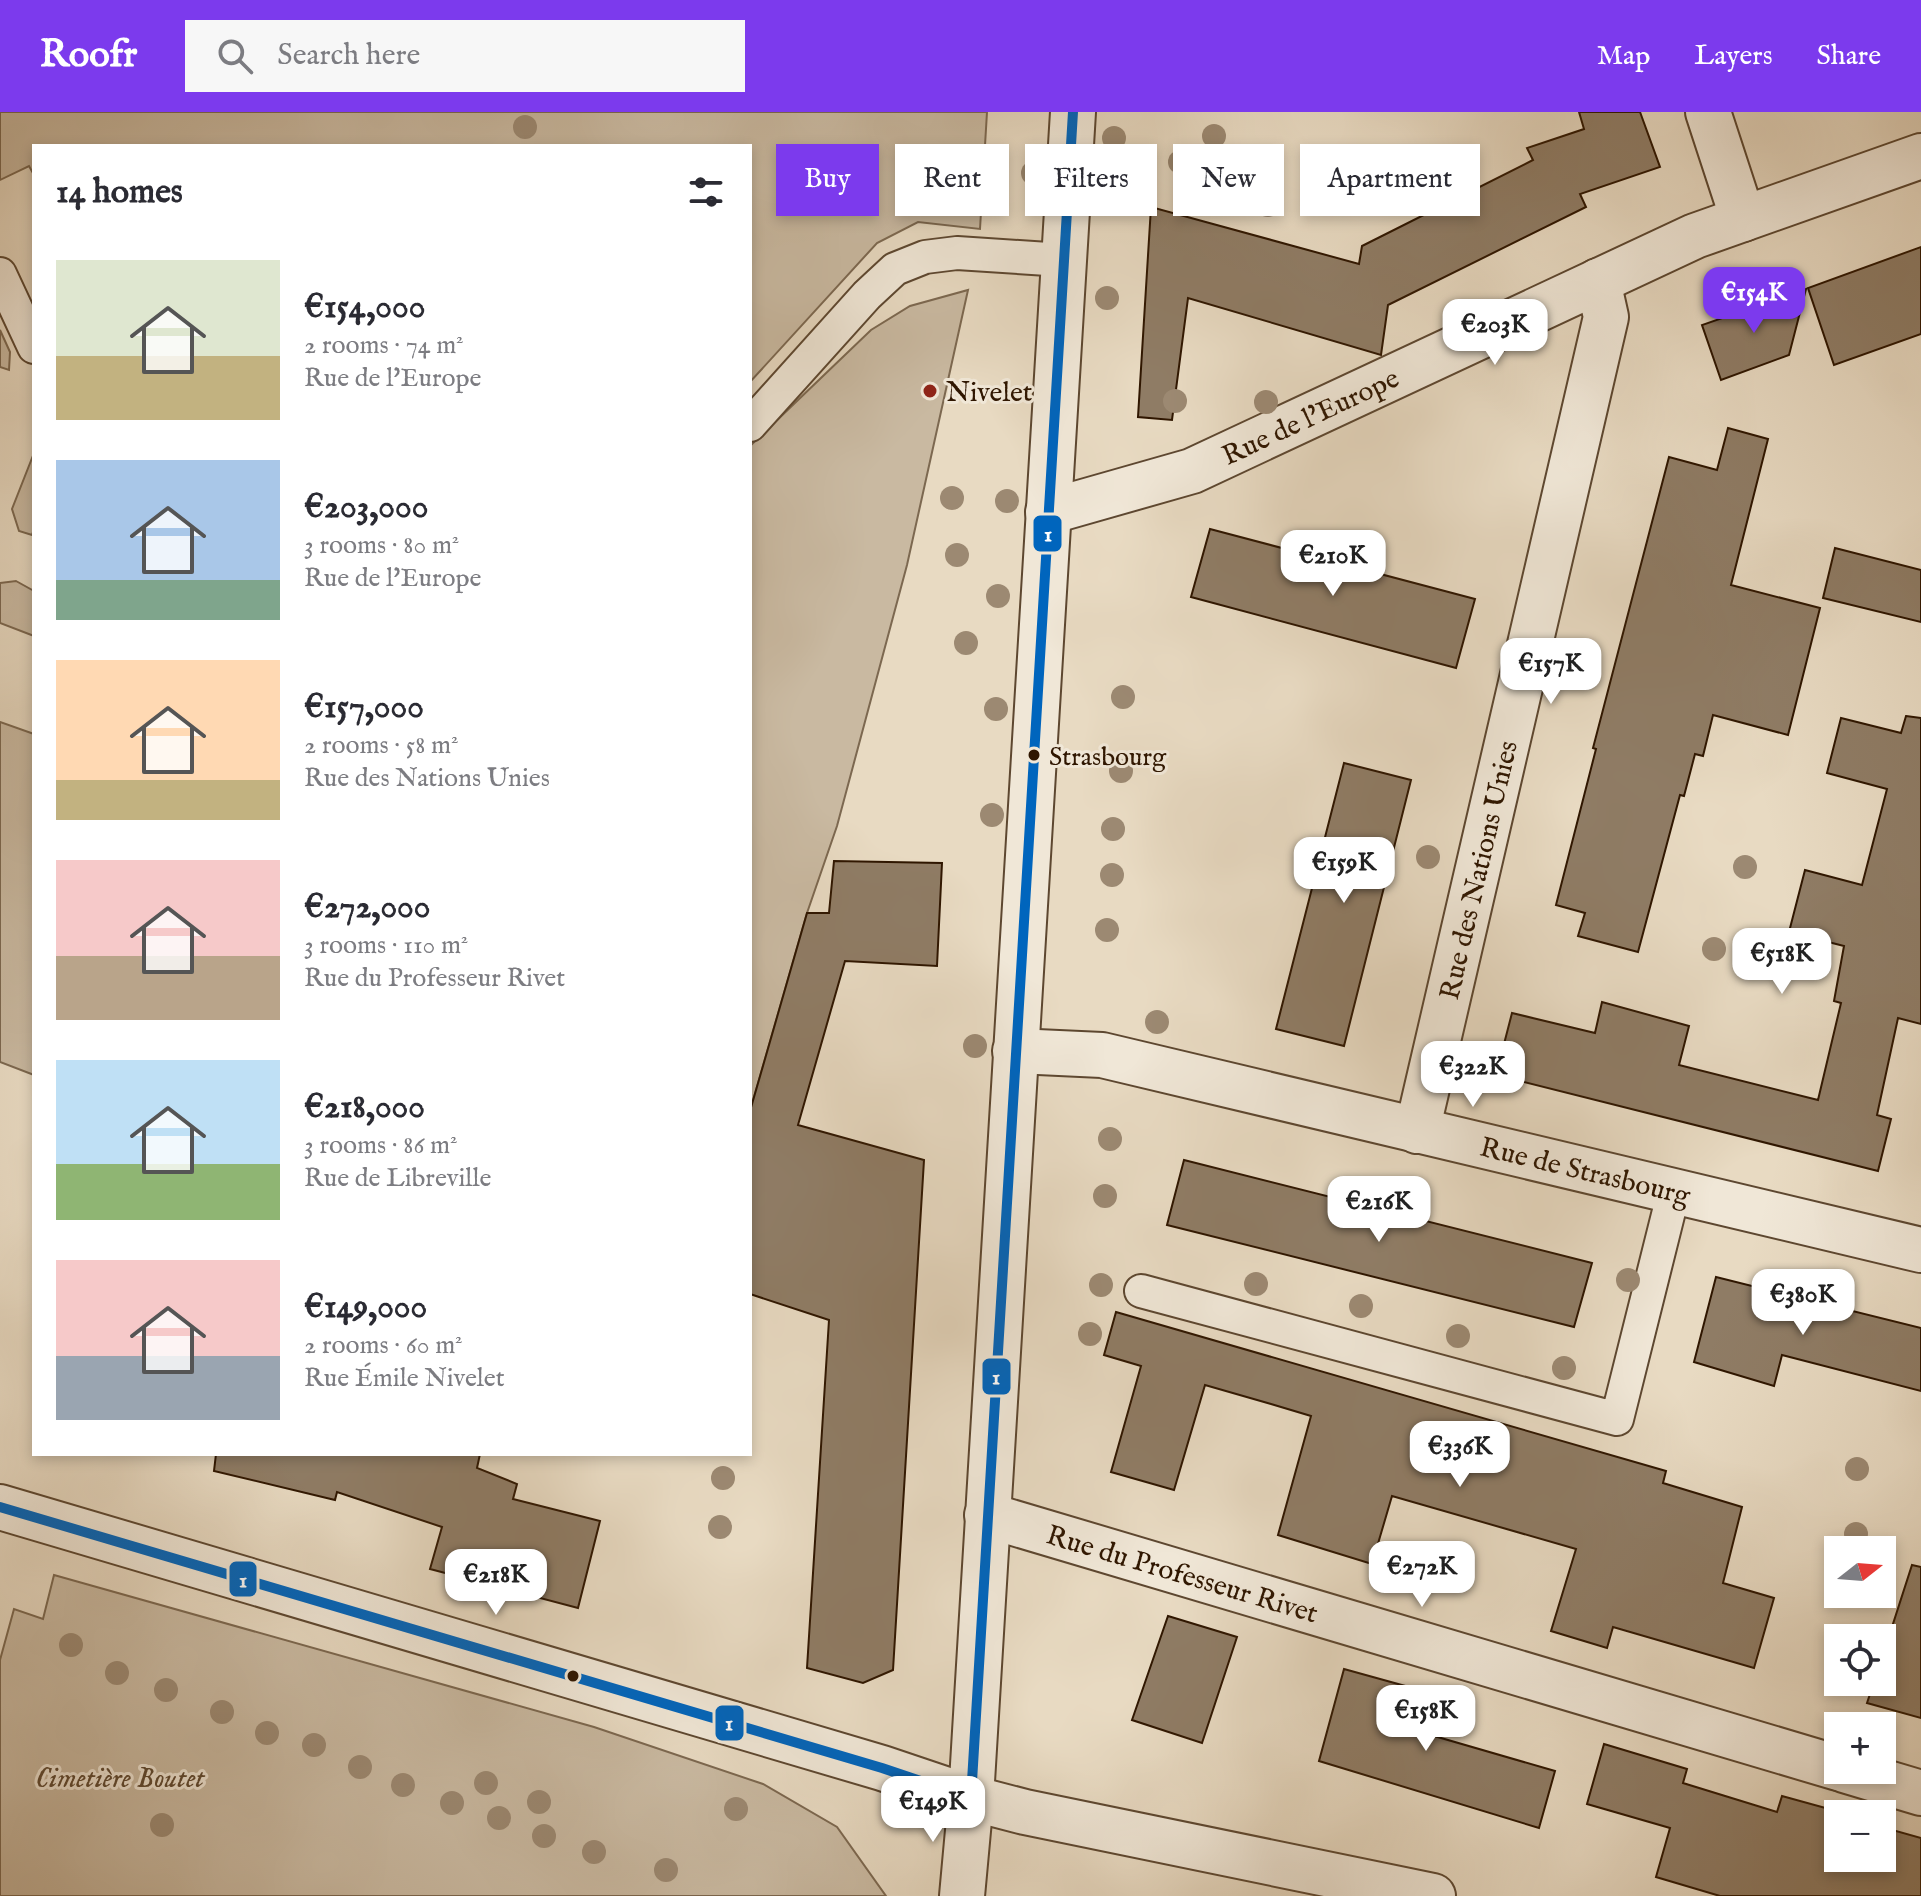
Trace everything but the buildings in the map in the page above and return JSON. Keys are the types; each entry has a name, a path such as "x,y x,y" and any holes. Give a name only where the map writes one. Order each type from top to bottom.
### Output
{"street":[{"path":"962,1896 971,1798 1073,112"},
{"path":"1708,112 1743,219"},
{"name":"Rue de l'Europe","path":"1048,512 1192,471 1695,236 1921,156"},
{"name":"Rue des Nations Unies","path":"1417,1131 1606,317 1598,281"},
{"name":"Rue de Strasbourg","path":"1015,1051 1102,1055 1921,1250"},
{"path":"0,1507 867,1763 971,1798 1433,1896"},
{"name":"Rue du Professeur Rivet","path":"987,1515 1824,1764"},
{"path":"1891,1784 1921,1793"}],"lane":[{"path":"752,423 867,295 895,269 925,257 957,253 1063,260"},
{"path":"0,274 32,343"},
{"path":"1141,1291 1617,1419 1674,1191"}],"green space":[{"path":"0,112 987,112 985,144 895,144 895,216 981,216 980,229 918,222 877,243 752,380 752,144 32,144 32,171 29,166 0,180"},
{"path":"968,290 907,565 837,826 807,913 752,1104 752,444 871,330 910,306"},
{"path":"0,330 10,352 9,370 0,367"},
{"path":"32,458 32,535 19,531 12,509"},
{"path":"16,581 32,590 32,635 0,623 0,583"},
{"path":"0,722 32,733 32,1074 0,1062"},
{"name":"Cimetière Boutet","path":"54,1575 594,1727 763,1784 837,1827 886,1896 0,1896 0,1660 14,1609 43,1619"}],"transit line":[{"name":"1","path":"971,1798 1073,112"},
{"name":"1","path":"0,1507 882,1768 971,1798"}],"place":[{"name":"Nivelet","path":"930,391"},
{"name":"Strasbourg","path":"1034,755"}]}
